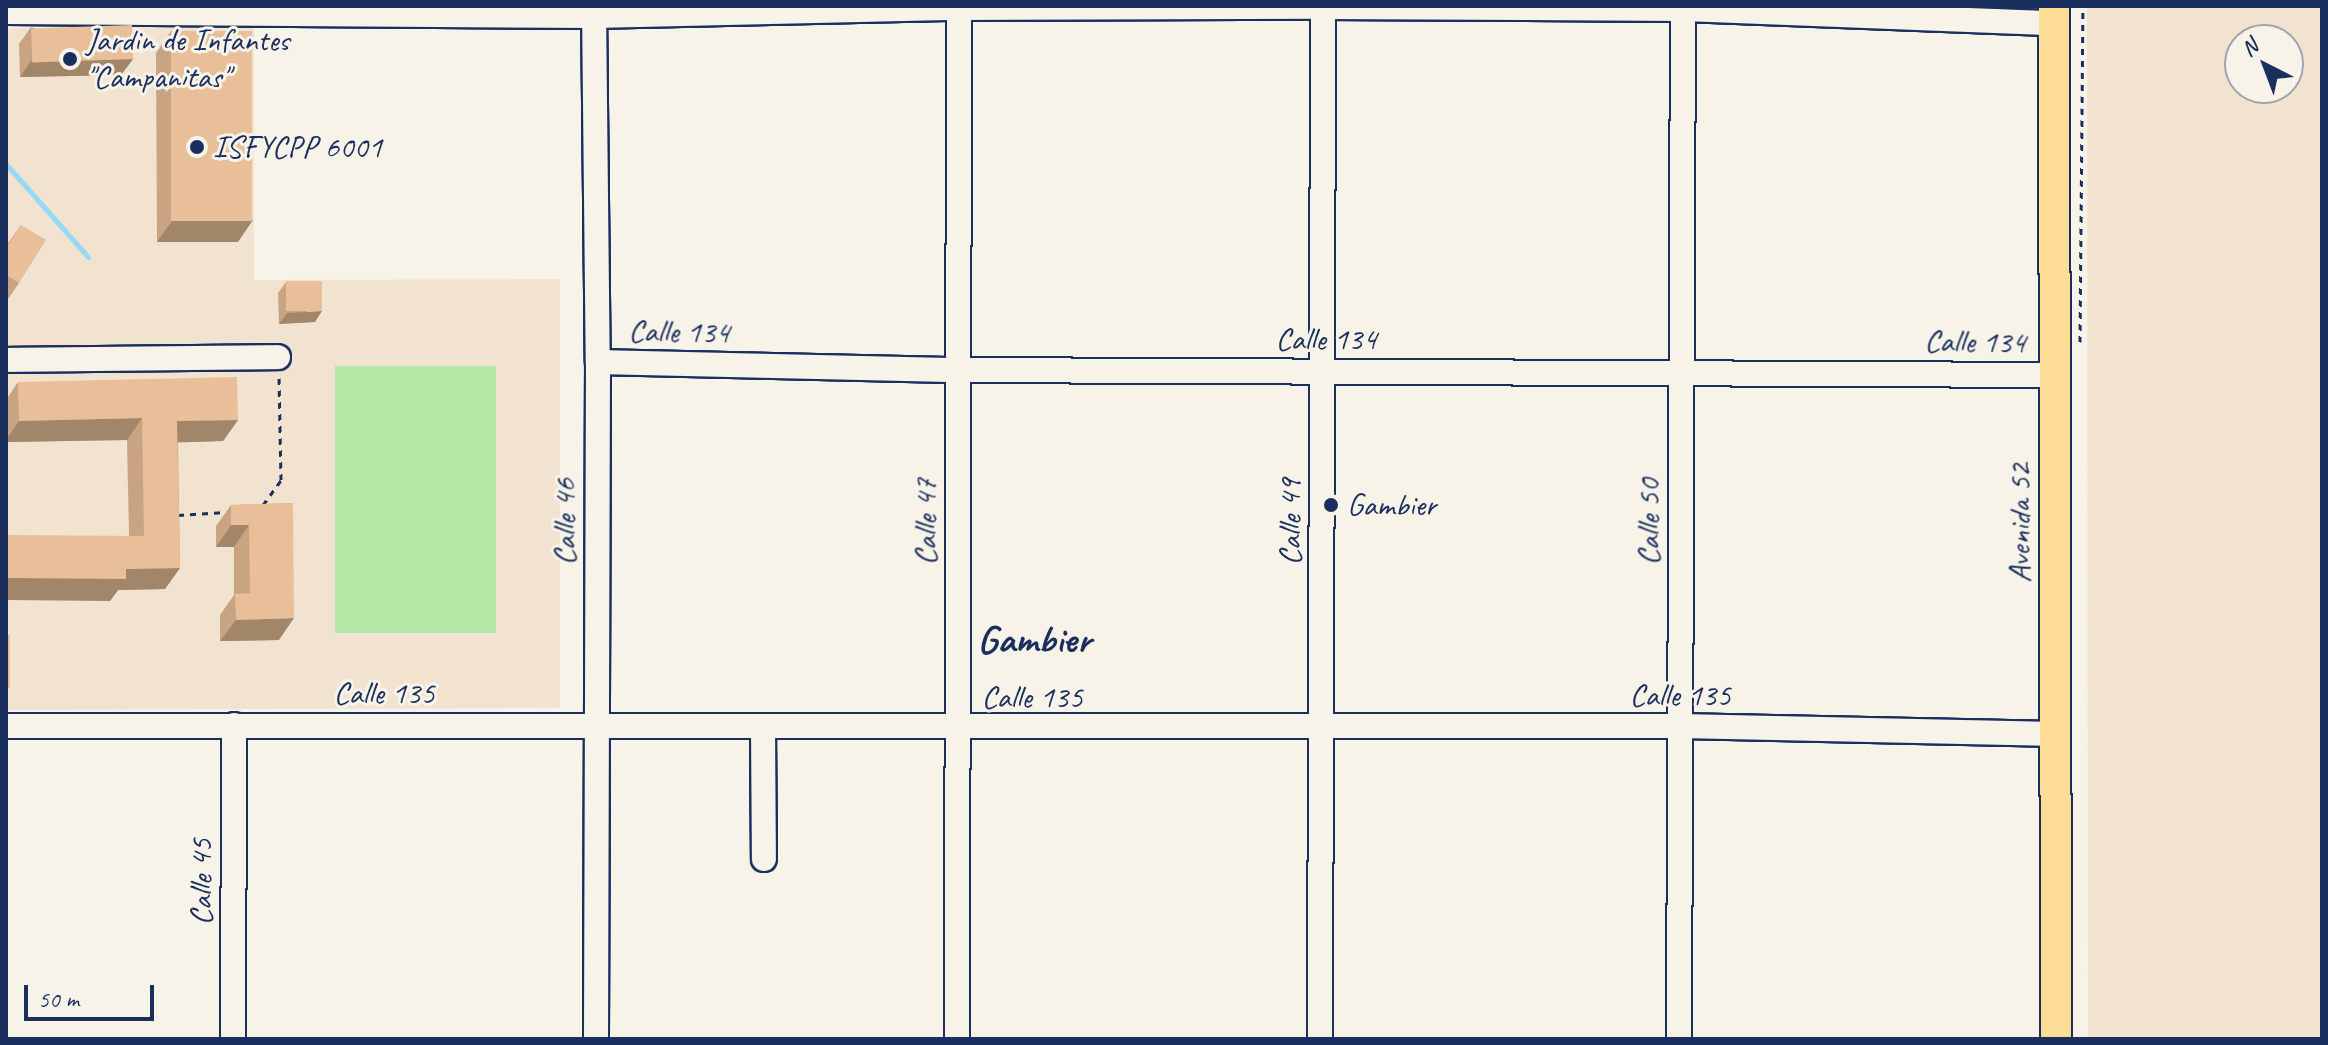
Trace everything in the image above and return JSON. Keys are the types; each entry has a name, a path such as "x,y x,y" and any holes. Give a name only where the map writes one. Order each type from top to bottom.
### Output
{"main road":[{"name":"Avenida 52","path":"2054,14 2056,1039"}],"street":[{"path":"6,12 1323,6 2054,14"},
{"name":"Calle 49","path":"1320,1039 1323,6"},
{"name":"Calle 47","path":"957,1039 959,7"},
{"name":"Calle 50","path":"1679,1039 1683,8"},
{"name":"Calle 46","path":"594,11 598,362 596,1039"},
{"path":"6,360 278,357"},
{"name":"Calle 134","path":"598,362 959,370 2055,375"},
{"name":"Calle 45","path":"233,1039 234,725"},
{"name":"Calle 135","path":"6,726 1321,729 1680,726 2057,734"},
{"path":"763,727 764,859"}],"path":[{"path":"259,510 281,480 278,357"},
{"path":"178,515 232,512"}],"shaded area":[{"path":"2087,6 2322,6 2322,1039 2088,1039"},
{"path":"254,27 254,280 560,279 560,708 6,710 6,28"}],"green space":[{"path":"335,366 496,366 496,633 335,633"}],"building":[{"path":"132,25 133,59 32,63 31,29"},
{"name":"ISFYCPP 6001","path":"171,31 252,31 252,221 171,221"},
{"path":"21,225 46,240 19,283 6,275 6,248"},
{"path":"286,281 322,281 322,311 286,311"},
{"path":"237,377 238,420 177,421 180,568 126,569 126,579 6,578 6,535 144,536 142,418 19,421 18,382"},
{"path":"293,503 294,618 236,620 235,594 250,593 249,525 231,525 231,505"},
{"path":"6,635 10,635 10,688 6,688"}],"waterway":[{"path":"6,164 88,257"}],"place":[{"name":"Jardin de Infantes \"Campanitas\"","path":"70,59"},
{"name":"ISFYCPP 6001","path":"197,147"},
{"name":"Gambier","path":"1331,505"}],"district":[{"name":"Gambier","path":"1034,639"}]}
